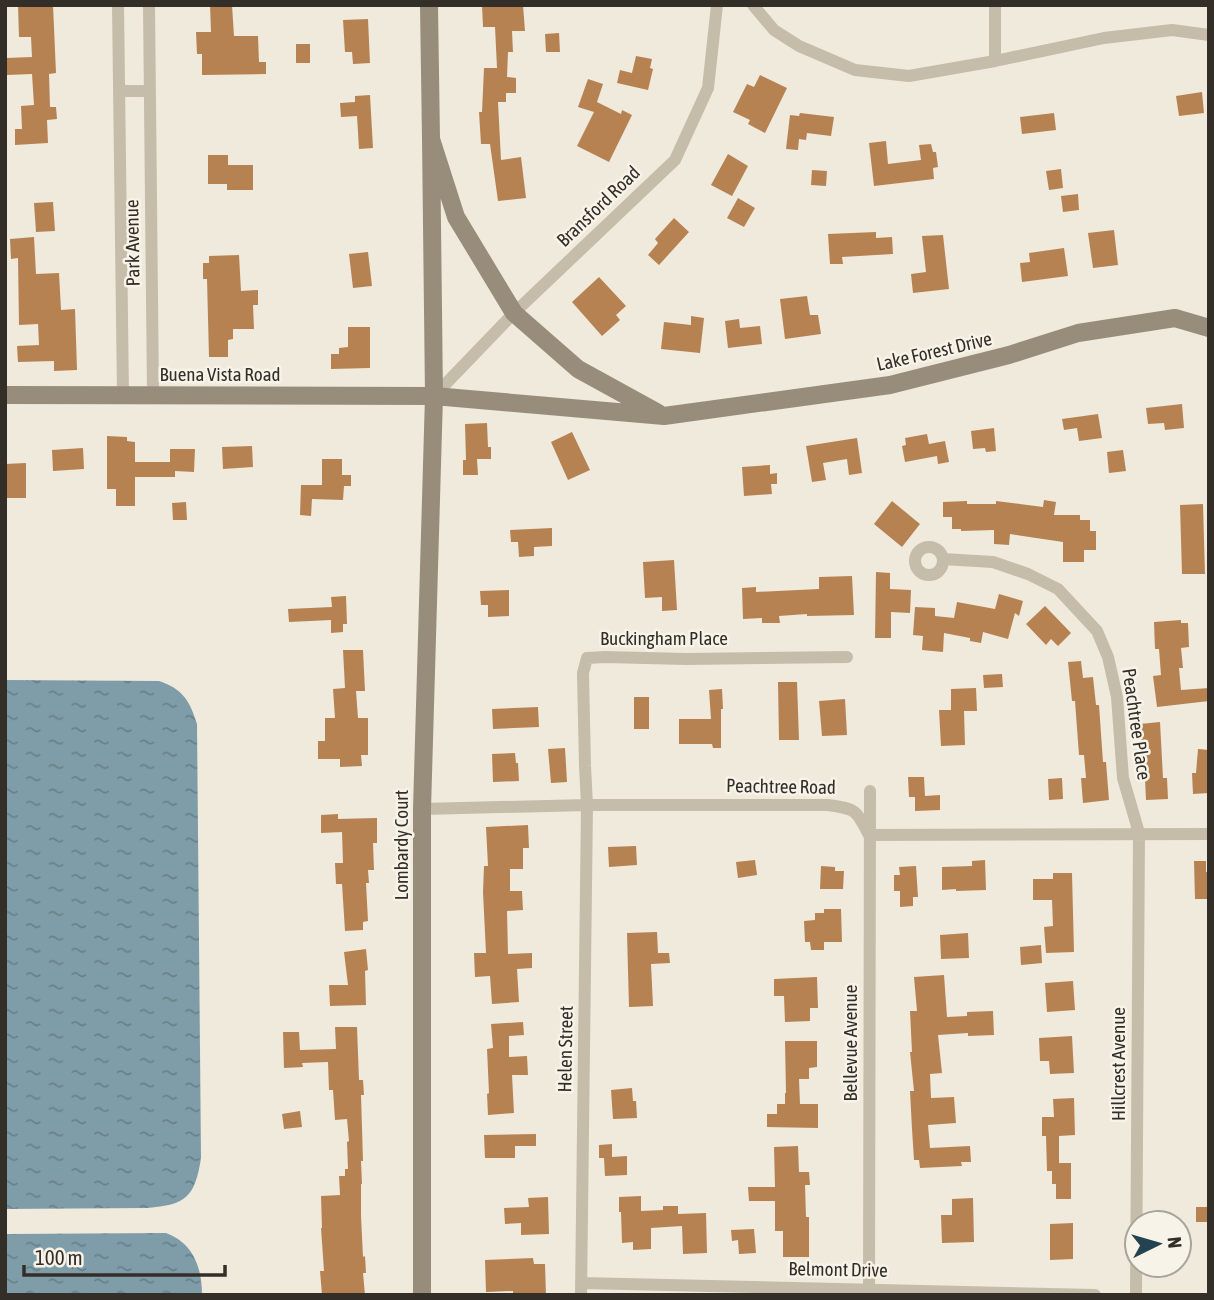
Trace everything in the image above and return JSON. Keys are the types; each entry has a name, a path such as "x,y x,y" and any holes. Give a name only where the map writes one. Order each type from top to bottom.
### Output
{"street":[{"name":"Park Avenue","path":"118,5 123,395"},
{"name":"Park Avenue","path":"149,5 153,395"},
{"path":"429,5 434,396"},
{"name":"Bransford Road","path":"434,396 514,313 674,160 708,88 717,5"},
{"path":"753,5 774,30 799,46 855,70 909,76 1104,38 1172,30 1209,35"},
{"path":"995,5 995,61"},
{"path":"119,91 149,91"},
{"path":"430,139 456,217 514,313 578,369 664,416"},
{"name":"Lake Forest Drive","path":"434,396 664,416 890,385 1009,355 1078,333 1175,318 1209,328"},
{"name":"Buena Vista Road","path":"5,395 434,396"},
{"name":"Lombardy Court","path":"422,1295 422,809 434,396"},
{"name":"Peachtree Place","path":"943,559 993,562 1028,574 1058,589 1097,631 1108,657 1116,697 1123,778 1139,833"},
{"name":"Buckingham Place","path":"587,805 583,673 587,658 847,657"},
{"name":"Bellevue Avenue","path":"869,1292 870,791"},
{"name":"Peachtree Road","path":"422,809 587,805 828,805 857,812 869,835"},
{"name":"Helen Street","path":"581,1289 587,805"},
{"name":"Hillcrest Avenue","path":"1136,1295 1139,833"},
{"path":"869,835 1209,834"},
{"name":"Belmont Drive","path":"581,1289 1095,1295"}],"water":[{"path":"5,680 159,681 180,692 197,724 201,1158 192,1190 180,1201 171,1204 147,1208 5,1209"},
{"path":"166,1233 183,1243 194,1257 200,1275 202,1295 5,1295 5,1234"}],"building":[{"path":"18,5 53,5 56,73 49,74 50,107 56,107 57,119 47,120 48,143 15,145 15,129 22,129 21,106 34,105 32,74 7,75 6,58 32,57 31,37 19,37"},
{"path":"210,5 232,5 234,36 258,36 259,62 266,62 266,74 202,75 202,54 197,54 196,32 211,32"},
{"path":"482,5 523,5 525,31 512,31 513,52 508,52 507,77 516,78 516,93 506,93 506,102 498,102 501,160 521,157 526,198 498,201 490,144 481,144 479,112 482,112 484,68 497,68 495,27 483,27"},
{"path":"368,19 370,63 353,64 352,52 345,52 343,20"},
{"path":"559,33 560,52 546,52 545,34"},
{"path":"296,44 310,44 310,63 296,63"},
{"path":"636,56 652,59 650,68 653,69 648,90 617,83 620,70 632,73"},
{"path":"760,75 787,88 765,133 748,124 750,120 733,112 747,84 754,87"},
{"path":"588,79 603,84 597,102 621,114 622,110 632,115 609,162 577,146 594,112 578,107"},
{"path":"1202,92 1204,113 1179,116 1176,96"},
{"path":"370,95 373,148 359,149 357,116 341,117 340,103 355,102 355,96"},
{"path":"800,113 834,117 831,136 807,133 806,140 799,139 798,150 786,149 790,115 799,116"},
{"path":"1054,113 1056,130 1022,134 1020,117"},
{"path":"886,141 888,164 921,160 919,145 931,144 933,152 936,152 938,167 933,168 934,179 874,186 869,143"},
{"path":"728,154 748,166 732,196 711,185"},
{"path":"208,155 228,155 228,165 253,165 253,190 227,190 227,184 208,184"},
{"path":"1061,169 1063,188 1049,190 1046,171"},
{"path":"812,170 827,171 826,186 811,185"},
{"path":"1078,194 1079,210 1063,212 1061,196"},
{"path":"738,198 755,208 744,227 727,218"},
{"path":"53,202 55,231 36,232 34,203"},
{"path":"674,218 689,232 659,265 648,255 658,243 655,239"},
{"path":"1114,230 1118,265 1093,268 1088,233"},
{"path":"876,232 876,238 892,237 893,254 842,257 843,264 830,264 828,234"},
{"path":"943,235 949,289 913,293 911,274 926,272 922,236"},
{"path":"34,237 36,274 59,273 61,310 75,309 77,370 54,371 54,361 18,362 17,346 39,345 38,324 19,325 18,258 11,259 10,239"},
{"path":"1064,248 1068,276 1022,282 1020,263 1030,262 1029,253"},
{"path":"368,252 372,286 353,288 349,254"},
{"path":"239,255 241,291 258,290 258,305 253,305 254,329 233,329 233,339 228,340 228,357 209,357 207,279 203,279 203,263 209,263 209,256"},
{"path":"599,277 626,306 616,315 620,320 602,336 572,302"},
{"path":"807,296 810,315 818,315 821,334 785,339 780,299"},
{"path":"691,316 704,318 700,353 661,349 664,322 691,325"},
{"path":"739,319 740,328 760,326 762,344 728,348 725,321"},
{"path":"348,327 370,327 370,368 331,369 331,354 339,354 339,348 348,347"},
{"path":"1182,404 1184,428 1165,430 1164,423 1148,424 1146,408"},
{"path":"1098,414 1102,438 1079,441 1077,428 1064,430 1062,419"},
{"path":"487,423 491,459 477,459 478,475 463,475 463,460 466,460 465,424"},
{"path":"994,428 996,451 973,449 971,431"},
{"path":"572,432 590,470 568,480 551,442"},
{"path":"927,434 929,444 945,441 949,462 938,464 937,456 905,462 902,446 906,445 905,438"},
{"path":"107,436 127,437 127,441 135,442 135,462 170,462 170,449 195,449 194,472 175,471 175,477 135,477 135,506 116,506 116,489 107,489"},
{"path":"857,438 862,473 849,475 847,459 823,463 826,480 812,482 806,446"},
{"path":"252,446 253,467 223,469 222,447"},
{"path":"83,448 84,469 53,471 52,450"},
{"path":"1123,450 1126,471 1109,473 1107,452"},
{"path":"322,459 342,459 342,475 351,475 351,486 344,486 343,500 312,499 311,516 300,515 301,485 322,485"},
{"path":"26,463 26,498 5,498 5,464"},
{"path":"770,465 770,474 777,473 777,484 771,484 772,494 744,496 742,467"},
{"path":"1044,500 1056,502 1054,515 1080,515 1080,520 1090,520 1090,531 1096,531 1096,550 1084,550 1084,562 1063,562 1063,542 1010,534 1009,545 994,544 994,530 952,529 952,517 943,517 943,502 996,504 996,501 1043,507"},
{"path":"892,501 920,524 902,547 874,524"},
{"path":"186,502 187,520 173,520 172,503"},
{"path":"1203,504 1205,574 1182,574 1180,505"},
{"path":"552,528 552,546 534,547 534,556 519,557 518,542 511,542 510,530"},
{"path":"674,560 677,610 662,611 662,597 645,598 643,562"},
{"path":"876,572 890,573 890,589 911,590 910,613 891,612 891,638 875,638"},
{"path":"852,576 854,615 779,616 780,623 762,623 762,618 743,619 742,588 756,587 756,592 819,589 819,577"},
{"path":"509,590 509,616 488,617 488,605 481,605 480,591"},
{"path":"999,594 1023,601 1019,616 1015,613 1008,639 983,632 981,643 944,633 943,652 922,650 923,636 913,635 915,607 935,608 935,616 954,618 957,602 995,609"},
{"path":"346,596 347,624 343,624 343,632 331,633 331,620 289,622 288,609 332,607 331,597"},
{"path":"1045,606 1071,633 1058,646 1051,639 1046,645 1026,624"},
{"path":"1181,620 1181,623 1188,623 1189,647 1181,648 1181,690 1209,688 1209,701 1157,707 1153,676 1161,675 1159,649 1155,649 1154,622"},
{"path":"343,650 363,650 365,691 356,691 358,718 368,718 368,755 361,755 362,766 340,767 340,759 318,759 318,741 325,741 325,718 335,718 333,689 345,688"},
{"path":"1081,661 1083,678 1093,677 1096,705 1099,705 1109,800 1083,803 1081,778 1086,778 1084,755 1079,755 1075,701 1072,701 1068,662"},
{"path":"1002,674 1003,687 984,688 983,675"},
{"path":"778,682 797,682 799,740 779,740"},
{"path":"976,688 977,711 964,711 965,745 941,746 939,710 951,710 951,689"},
{"path":"722,689 721,748 713,748 712,744 679,744 679,719 711,719 709,690"},
{"path":"634,697 649,697 649,729 634,729"},
{"path":"845,699 847,735 822,736 819,701"},
{"path":"538,707 539,727 493,729 492,709"},
{"path":"1160,722 1163,778 1167,778 1168,799 1146,800 1140,724"},
{"path":"565,748 567,782 551,783 548,749"},
{"path":"1198,749 1209,750 1209,793 1193,794 1192,773 1196,773"},
{"path":"515,753 519,781 493,782 492,754"},
{"path":"908,777 924,777 925,796 940,795 940,810 915,811 915,797 909,797"},
{"path":"1062,778 1063,799 1049,800 1048,779"},
{"path":"338,814 338,819 377,818 377,843 373,843 374,870 368,870 369,883 366,883 368,921 363,922 363,930 345,931 342,884 336,884 335,863 343,863 342,832 321,833 321,815"},
{"path":"528,825 529,848 523,848 523,869 510,869 510,891 522,891 523,910 507,911 508,954 532,953 532,968 517,969 519,1002 492,1004 490,976 475,977 474,953 486,953 483,892 484,866 488,866 486,827"},
{"path":"636,846 637,865 609,867 608,847"},
{"path":"755,860 757,875 738,878 736,862"},
{"path":"985,860 986,890 942,890 942,867 972,866 972,861"},
{"path":"1194,861 1206,861 1206,872 1209,872 1209,899 1195,899"},
{"path":"821,866 844,871 843,889 820,889"},
{"path":"916,866 918,897 913,897 913,906 900,907 900,891 894,891 894,875 900,875 899,867"},
{"path":"1053,873 1072,873 1074,952 1046,953 1044,927 1053,926 1052,900 1033,900 1033,879 1053,879"},
{"path":"824,909 841,909 842,942 824,942 824,950 811,950 810,942 805,942 804,921 815,920 815,913 824,913"},
{"path":"657,932 658,953 669,953 670,963 651,964 653,1006 629,1007 627,933"},
{"path":"968,933 969,958 941,959 940,935"},
{"path":"1041,945 1042,963 1021,965 1020,947"},
{"path":"366,949 366,1005 330,1006 329,985 348,985 344,952"},
{"path":"944,975 947,1017 967,1016 967,1012 993,1011 994,1035 938,1035 942,1073 930,1074 931,1098 954,1097 956,1123 928,1125 930,1148 970,1146 971,1162 961,1162 962,1166 920,1168 919,1160 914,1160 910,1091 914,1091 910,1011 917,1011 914,977"},
{"path":"817,977 818,1008 810,1008 810,1021 785,1022 784,996 774,996 774,979"},
{"path":"1073,981 1075,1010 1047,1012 1045,983"},
{"path":"523,1022 524,1035 509,1036 509,1057 527,1056 528,1075 512,1075 514,1113 488,1115 487,1049 493,1048 491,1024"},
{"path":"335,1027 357,1027 359,1080 363,1080 361,1216 366,1273 363,1273 365,1295 322,1295 320,1271 324,1271 321,1196 340,1195 339,1176 345,1176 345,1169 348,1169 349,1141 347,1119 335,1120 333,1090 329,1090 328,1062 302,1063 303,1067 284,1068 283,1032 299,1032 300,1050 336,1049"},
{"path":"1072,1036 1074,1073 1050,1074 1049,1061 1040,1061 1039,1038"},
{"path":"785,1041 817,1041 817,1067 809,1068 809,1079 799,1079 800,1104 818,1104 818,1128 767,1127 767,1114 777,1114 777,1104 785,1104"},
{"path":"632,1088 637,1118 613,1119 611,1090"},
{"path":"1074,1098 1075,1135 1059,1136 1059,1163 1071,1163 1071,1199 1056,1199 1056,1184 1052,1184 1052,1171 1047,1171 1046,1136 1042,1136 1042,1117 1054,1117 1053,1099"},
{"path":"300,1111 302,1127 284,1129 282,1114"},
{"path":"536,1134 536,1146 515,1146 515,1158 485,1158 484,1135"},
{"path":"612,1144 612,1157 627,1156 627,1175 605,1176 604,1158 599,1158 599,1145"},
{"path":"798,1146 799,1172 809,1172 810,1185 805,1185 806,1217 809,1217 809,1257 783,1257 783,1231 775,1231 775,1201 749,1201 748,1187 775,1187 774,1147"},
{"path":"641,1196 641,1211 678,1206 678,1214 706,1213 707,1253 683,1254 682,1226 651,1228 651,1249 633,1250 633,1242 622,1243 619,1197"},
{"path":"548,1197 549,1234 521,1235 521,1223 505,1224 504,1208 529,1207 528,1198"},
{"path":"973,1198 974,1242 942,1243 941,1215 952,1215 952,1199"},
{"path":"1196,1207 1209,1207 1209,1222 1196,1222"},
{"path":"1073,1223 1073,1259 1050,1260 1050,1224"},
{"path":"754,1229 756,1253 739,1254 738,1240 732,1241 731,1230"},
{"path":"533,1258 534,1264 545,1264 546,1295 513,1295 513,1291 486,1292 485,1260"}]}
